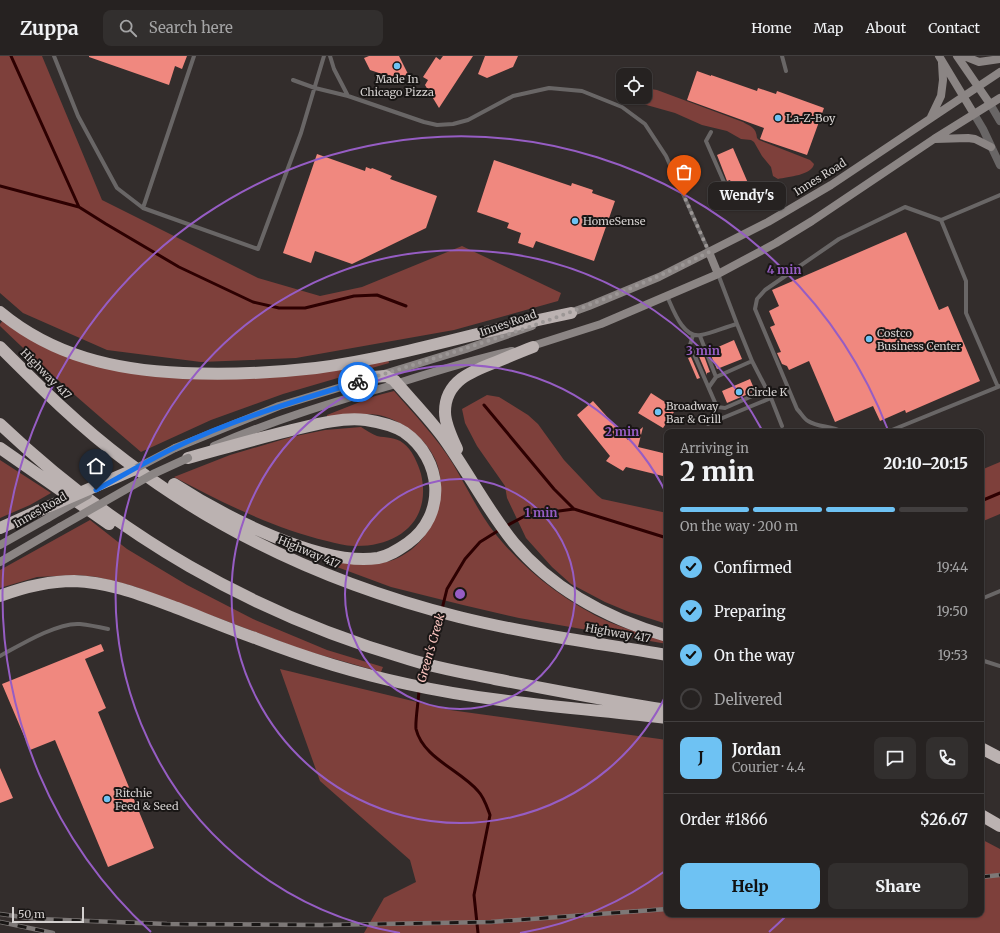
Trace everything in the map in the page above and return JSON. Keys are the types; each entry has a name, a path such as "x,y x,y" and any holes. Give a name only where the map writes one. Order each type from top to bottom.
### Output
{"highway":[{"path":"0,312 37,338 63,350 97,362 125,368 209,374 269,372 338,364 404,352 571,313"},
{"name":"Highway 417","path":"0,347 64,410 132,466 192,505 249,539 300,563 335,578 426,608 526,631 664,654"},
{"path":"473,483 446,419 445,407 448,394 455,384 465,376 533,347"},
{"path":"373,377 386,376 397,383 444,439 491,512 515,544 548,576 591,606 617,618 664,635"},
{"path":"64,410 207,505 239,521 284,540 331,555 362,559 379,558 393,553 412,540 423,528 430,515 434,500 435,486 431,466 428,458 420,446 404,432 373,421 348,420 317,424 188,458"},
{"path":"0,424 59,477 141,537 198,572 315,628 410,660 443,668 556,691 664,709"},
{"path":"0,448 163,560 197,578 269,607"},
{"path":"0,528 43,514 133,470"},
{"path":"0,596 25,587 55,582 83,582 110,586 145,596 316,660 406,684 441,691 534,704 664,718"},
{"path":"984,750 1000,758"},
{"path":"984,817 1000,826"}],"main road":[{"path":"957,56 990,104"},
{"path":"964,56 979,62 1000,59"},
{"path":"940,59 974,114"},
{"path":"930,117 941,96 943,80 940,59"},
{"name":"Innes Road","path":"133,470 175,448 272,409 466,349 571,313 659,277 768,222 831,184 1000,72"},
{"path":"0,562 153,474 258,428 397,383 493,355 533,347 600,324 718,274 812,222 934,139 1000,98"},
{"path":"934,139 968,138 975,139 991,147"},
{"path":"709,252 718,274"},
{"name":"Innes Road","path":"0,545 43,514"}],"street":[{"path":"990,104 1000,121"},
{"path":"974,114 1000,165"}],"lane":[{"path":"54,56 78,116 117,188 143,208 258,250 301,133 324,56"},
{"path":"143,208 194,56"},
{"path":"330,56 334,69 348,96"},
{"path":"782,56 786,70"},
{"path":"293,80 437,125 448,125 468,120 513,96 549,88 582,91 622,107 645,124 666,156 709,252"},
{"path":"711,132 706,141 731,198"},
{"path":"837,429 821,426 808,421 797,409 755,309 757,298 765,290 839,239 905,207 940,220 1000,195"},
{"path":"894,429 999,386 966,313 966,281 940,220"},
{"path":"718,274 752,361 782,426"},
{"path":"668,296 682,327 693,335 700,336 737,324"},
{"path":"693,335 690,345 717,407 725,408 766,390"},
{"path":"700,336 716,376"},
{"path":"708,387 716,376 752,361"},
{"path":"708,424 770,398"},
{"path":"984,598 1000,591"},
{"path":"0,656 37,636 57,628 79,624 108,629"},
{"path":"984,661 1000,666"}],"shaded area":[{"path":"0,56 42,56 102,200 258,278 320,296 362,287 462,246 561,293 558,301 454,330 296,358 201,362 107,350 23,313 0,293"},
{"path":"652,89 743,122 754,129 759,140 810,160 814,164 809,171 799,175 778,179 773,176 771,167 762,156 754,142 751,140 741,139 727,131 702,125 675,113 644,104 652,104"},
{"path":"3,320 24,336 165,377 388,358 389,363 283,394 211,420 141,452 69,390 0,326"},
{"path":"394,391 425,426 447,454 482,515 495,534 526,567 566,598 594,615 623,628 664,640 664,643 519,618 463,605 391,587 337,567 338,562 371,564 390,561 402,556 423,538 430,528 436,515 439,502 441,489 439,469 433,455 425,443 415,433 399,422 379,415 360,414 327,417 327,415 375,396"},
{"path":"487,395 499,397 528,415 538,424 564,460 602,499 664,512 664,623 629,612 605,602 571,584 552,567 526,538 507,498 505,486 477,446 465,423 462,409"},
{"path":"361,427 377,436 394,439 403,443 412,453 421,474 423,491 421,505 416,518 408,528 385,542 370,545 351,546 307,536 249,514 174,477 230,455 291,437 325,430"},
{"path":"0,460 51,493 30,505 0,518"},
{"path":"1000,462 1000,514 984,521 984,469"},
{"path":"90,520 127,549 187,585 253,619 327,650 383,667 381,672 303,650 133,586 97,577 77,575 37,577 0,588 0,570"},
{"path":"280,669 450,710 664,740 664,917 984,917 984,841 1000,849 1000,933 364,933 384,898 416,882 410,860 320,781"}],"building":[{"path":"89,56 187,56 182,69 175,66 169,85"},
{"path":"369,56 399,56 408,74 397,79 370,70 364,58"},
{"path":"443,56 473,56 439,108 425,85 428,80 423,77 436,57 440,60"},
{"path":"485,56 518,56 513,67 487,78 478,74"},
{"name":"La-Z-Boy","path":"697,71 757,91 758,88 776,94 777,91 824,108 807,155 760,139 764,128 687,100"},
{"path":"733,148 748,183 734,189 730,180 727,181 717,155"},
{"path":"317,154 365,171 366,167 372,168 392,176 390,179 437,196 426,228 352,264 315,251 311,263 283,253"},
{"path":"494,160 571,186 572,183 593,190 592,193 615,201 594,261 536,241 533,248 518,243 521,233 507,228 509,223 477,212"},
{"name":"Costco Business Center","path":"906,232 939,310 948,306 980,381 906,413 905,410 880,421 873,406 835,422 809,361 789,370 787,366 782,364 777,353 781,352 770,327 775,325 769,311 779,306 772,290"},
{"path":"734,340 742,359 717,369 709,351"},
{"path":"699,353 700,355 703,353 710,372 707,373 707,375 698,354"},
{"path":"691,357 700,378 697,379 688,358"},
{"name":"Circle K","path":"750,379 755,391 727,403 722,391"},
{"path":"651,393 676,409 663,428 638,413"},
{"path":"593,401 628,440 643,427 638,447 664,453 664,476 626,467 623,471 606,461 610,456 577,415"},
{"name":"Ritchie Feed & Seed","path":"101,644 104,651 85,659 106,708 98,712 154,848 108,867 55,740 30,750 2,684"},
{"path":"0,768 13,798 0,803"}],"waterway":[{"path":"11,56 79,207 179,267 253,302 279,308 305,308 354,296 377,295 406,306"},
{"path":"0,186 79,207"},
{"path":"484,405 554,489 574,509"},
{"name":"Green's Creek","path":"984,500 1000,493"},
{"name":"Green's Creek","path":"506,526 523,517 574,509 664,537"},
{"name":"Green's Creek","path":"442,609 447,589 465,559 480,542 501,529"},
{"name":"Green's Creek","path":"427,662 435,641 441,614"},
{"name":"Green's Creek","path":"420,683 425,668"},
{"name":"Green's Creek","path":"419,689 416,729 420,739 434,756 470,783 480,793 490,815 474,895 478,933"}],"railway":[{"path":"984,877 1000,875"},
{"path":"0,914 37,919 167,924 323,925 491,922 664,909"},
{"path":"0,922 53,933"}],"way so far":[{"path":"358,382 466,349 589,306 659,277 709,252 684,196"}],"place":[{"name":"Made In Chicago Pizza","path":"397,66"},
{"name":"La-Z-Boy","path":"778,118"},
{"name":"Wendy's","path":"684,196"},
{"name":"HomeSense","path":"575,221"},
{"name":"Costco Business Center","path":"869,339"},
{"name":"Circle K","path":"739,392"},
{"name":"Broadway Bar & Grill","path":"658,412"},
{"name":"Ritchie Feed & Seed","path":"107,799"}],"route":[{"path":"96,490 175,448 210,433 279,406 358,382"}]}
